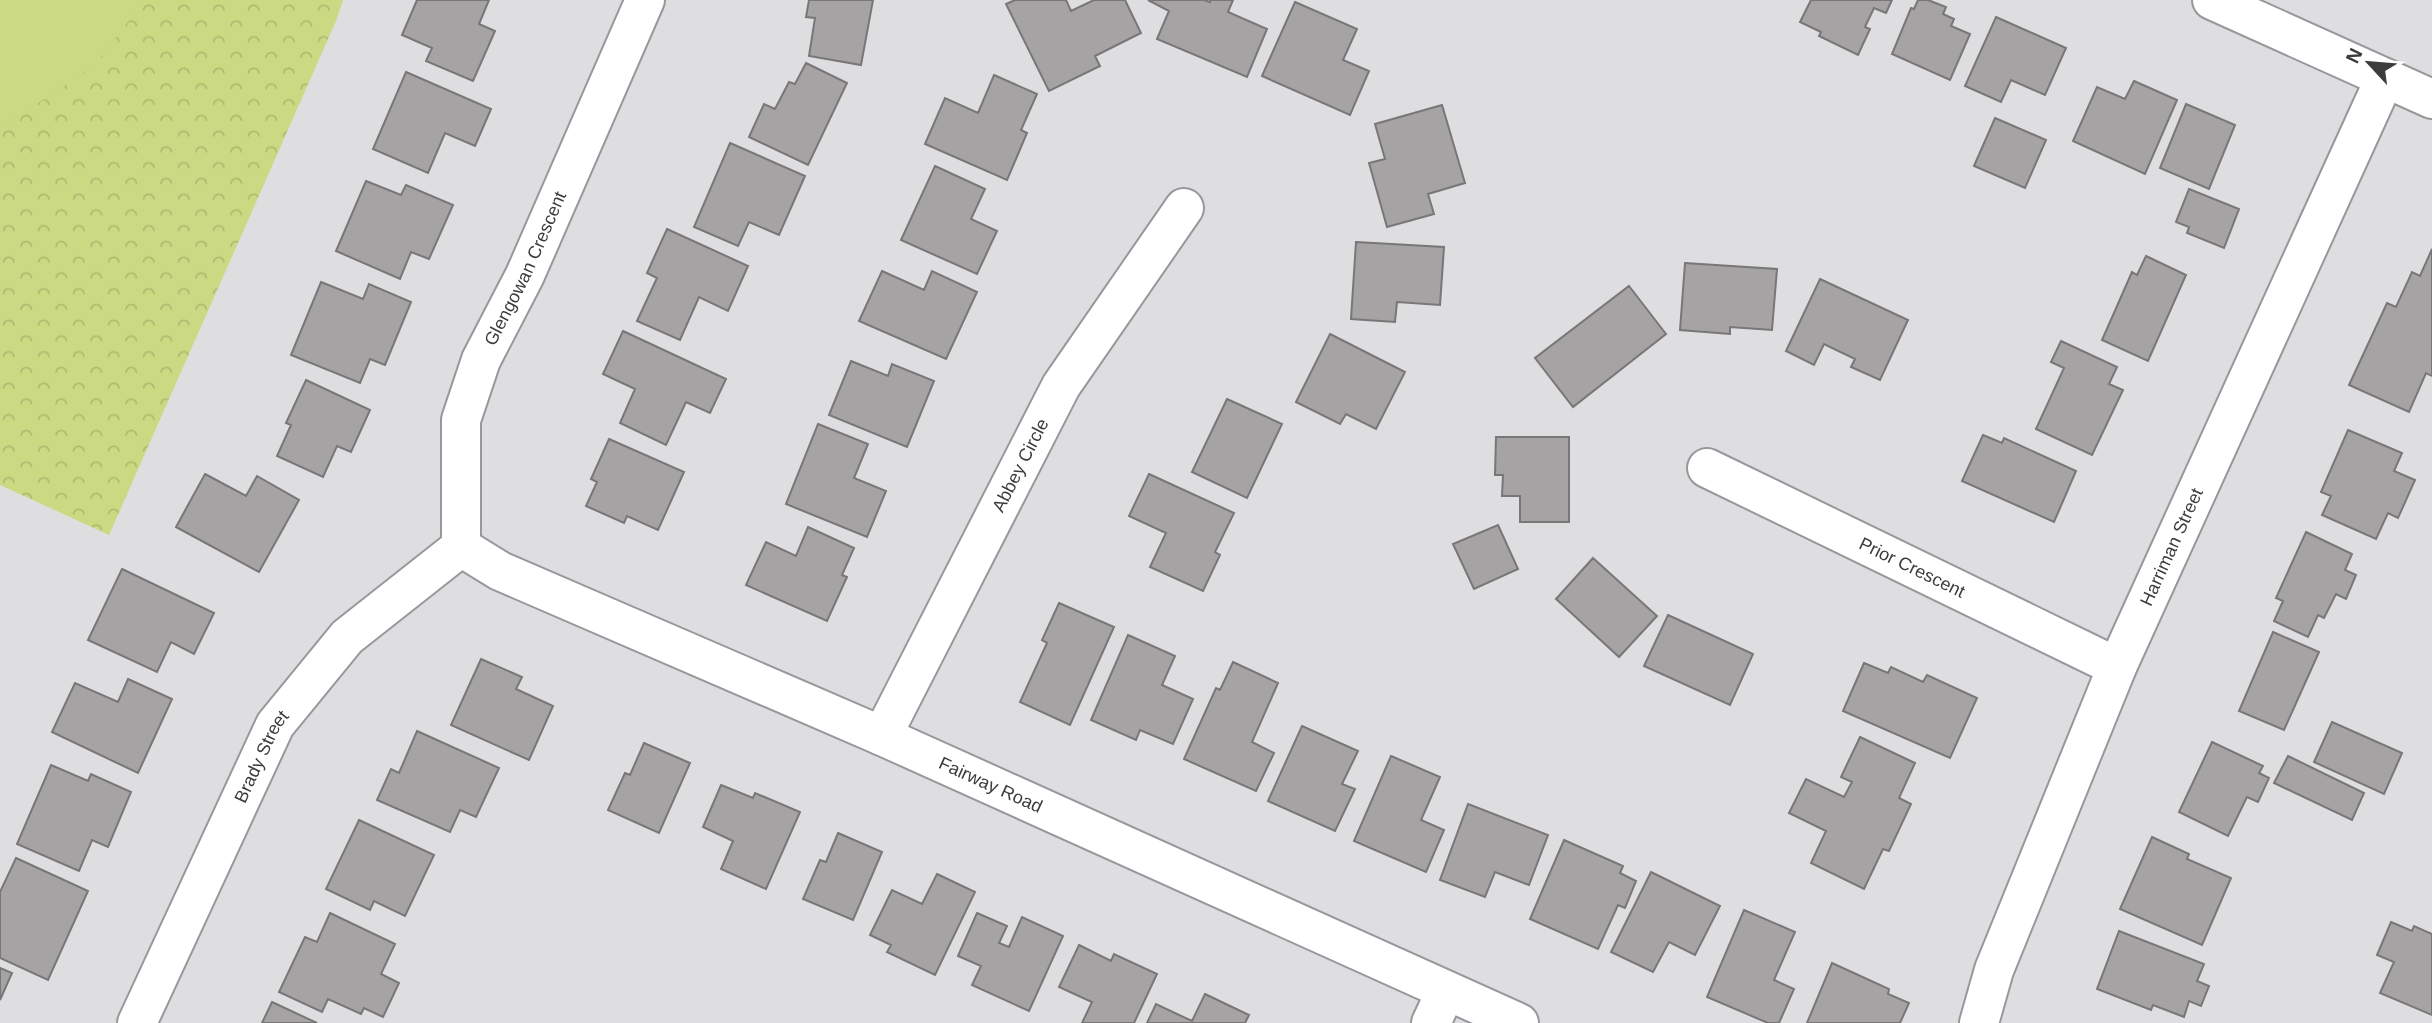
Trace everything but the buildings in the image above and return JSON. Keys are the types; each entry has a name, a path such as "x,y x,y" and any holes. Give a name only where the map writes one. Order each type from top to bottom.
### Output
{"street":[{"name":"Glengowan Crescent","path":"461,547 461,420 481,360 525,275 645,0"},
{"path":"2212,0 2432,99"},
{"name":"Harriman Street","path":"1979,1023 1994,970 2117,667 2385,78"},
{"name":"Abbey Circle","path":"882,736 1061,386 1184,208"},
{"name":"Prior Crescent","path":"1707,468 2117,667"},
{"name":"Fairway Road","path":"461,547 500,570 882,736 1438,1007 1519,1023"},
{"name":"Brady Street","path":"137,1023 275,725 347,637 461,547"}],"green space":[{"path":"0,0 343,0 109,535 0,485"},
{"path":"0,0 145,0 94,66 14,119 0,123"}]}
